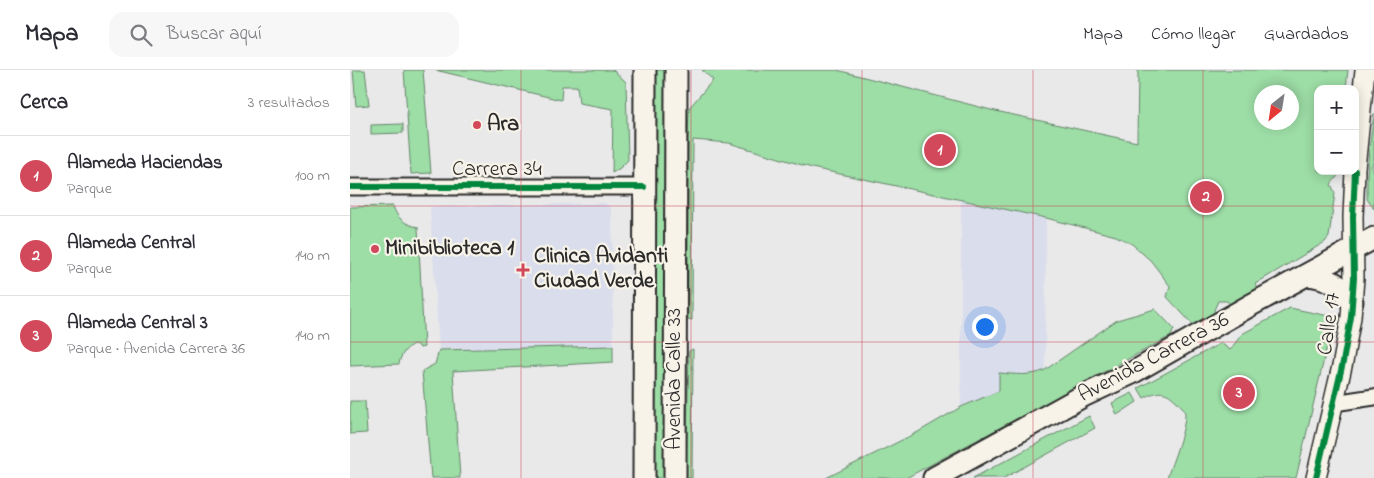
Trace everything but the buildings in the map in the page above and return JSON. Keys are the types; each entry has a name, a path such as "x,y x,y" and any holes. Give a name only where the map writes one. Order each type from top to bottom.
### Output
{"main road":[{"name":"Avenida Calle 33","path":"644,478 645,70"},
{"name":"Avenida Calle 33","path":"675,478 676,70"},
{"name":"Avenida Carrera 36","path":"934,478 1083,396 1132,373 1374,238"},
{"path":"1307,275 1330,280 1347,294 1352,302"}],"street":[{"name":"Calle 17","path":"1359,130 1365,70"},
{"name":"Calle 17","path":"1316,478 1334,403 1351,318 1354,278 1355,175"},
{"name":"Carrera 34","path":"350,187 644,187"},
{"path":"1334,403 1374,397"}],"shaded area":[{"path":"961,200 1046,218 1045,370 1029,375 999,373 999,391 961,407"},
{"name":"Clinica Avidanti Ciudad Verde","path":"605,203 610,207 612,214 613,346 439,350 430,207"}],"green space":[{"path":"353,70 365,70 369,105 356,106"},
{"path":"404,70 423,70 431,173 411,174"},
{"path":"435,70 613,70 626,82 628,160 612,173 613,109 579,103 577,86 562,86 561,100"},
{"path":"651,70 667,70 668,478 652,478"},
{"path":"702,70 837,70 991,110 1137,142 1138,70 1348,70 1346,85 1314,85 1314,175 1337,175 1331,184 1335,193 1329,237 1325,242 1255,284 1259,292 1232,307 1227,301 1218,301 1214,310 1217,316 1195,327 1167,297 1170,286 1151,261 1132,244 1116,236 1046,218 812,168 729,143 693,140 692,320 688,319 689,108 713,80"},
{"path":"1374,114 1374,158 1372,170 1374,170 1374,209 1367,199 1367,175"},
{"path":"403,124 403,133 371,134 371,125"},
{"path":"393,206 402,221 418,227 424,347 420,348 414,344 411,345 404,352 399,364 350,366 350,207"},
{"path":"1290,308 1329,316 1332,325 1296,478 1167,478 1181,436 1185,413 1182,407 1166,393 1155,393 1144,398 1138,388 1221,343 1230,350 1242,334"},
{"path":"1155,309 1174,329 1171,336 906,478 826,478 918,432 961,407 999,391 999,373 1028,374 1045,370 1117,320"},
{"path":"613,346 613,362 453,371 460,478 431,478 422,371 435,364 439,350"},
{"path":"693,349 692,478 686,478 689,351"},
{"path":"1132,393 1137,402 1117,415 1112,403"},
{"path":"350,401 365,401 367,433 350,434"},
{"path":"1089,416 1095,428 1004,478 973,478"}],"cycle path":[{"path":"1316,478 1343,362 1351,317 1354,278 1355,175"},
{"path":"350,187 644,187"}],"place":[{"name":"Ara","path":"477,125"},
{"name":"Alameda Haciendas","path":"940,150"},
{"name":"Alameda Central","path":"1206,197"},
{"name":"Minibiblioteca 1","path":"375,249"},
{"name":"Clinica Avidanti Ciudad Verde","path":"523,270"},
{"name":"Alameda Central 3","path":"1239,393"}]}
